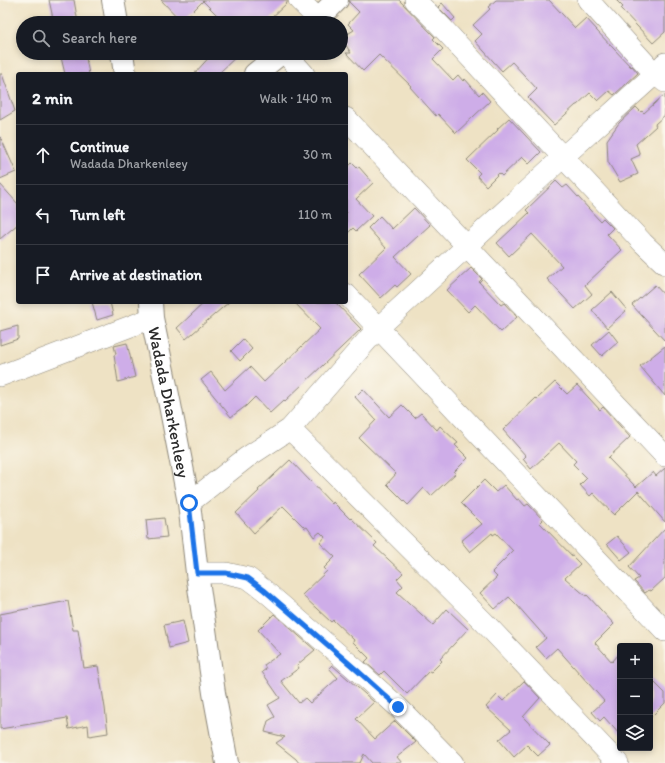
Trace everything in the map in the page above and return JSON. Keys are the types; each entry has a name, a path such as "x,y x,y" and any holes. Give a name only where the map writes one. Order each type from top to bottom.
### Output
{"main road":[{"path":"113,0 116,16"},
{"path":"321,16 338,0"},
{"path":"123,60 126,72"},
{"path":"257,72 272,60"},
{"name":"Wadada Dharkenleey","path":"151,310 189,503 197,573 214,693 227,763"}],"street":[{"path":"300,0 312,16"},
{"path":"415,0 443,28 643,243 665,264"},
{"path":"189,503 246,458 290,429 378,328 563,157 662,73 588,0"},
{"path":"291,60 302,72"},
{"path":"348,120 665,456"},
{"path":"348,296 665,631"},
{"path":"0,376 151,310"},
{"path":"290,429 483,621 618,763"},
{"path":"197,573 226,573 248,578 398,707 453,763"}],"building":[{"path":"49,0 74,0 77,16 52,16"},
{"path":"161,0 287,0 287,3 273,16 218,16 203,1 188,16 176,16"},
{"path":"349,0 399,0 435,37 433,39 443,49 433,59 453,80 458,75 463,81 465,79 479,95 482,92 490,101 456,133 438,114 436,116 410,87 411,86 379,55 363,71 348,55 348,53 351,53 348,48 348,34 354,30 348,24 359,12 349,2"},
{"path":"496,0 549,0 575,28 586,18 638,73 614,95 609,91 598,101 590,93 554,125 528,98 537,89 512,62 502,71 475,41 482,34 473,25 490,9 488,7"},
{"path":"616,0 665,0 665,32 653,43 621,9 623,7"},
{"path":"442,3 455,18 452,21 438,7"},
{"path":"62,60 86,60 89,72 65,72"},
{"path":"207,60 233,60 220,72 196,72"},
{"path":"0,74 2,74 15,111 0,120"},
{"path":"665,94 665,115 655,124 656,126 636,144 640,155 631,159 638,174 620,182 608,162 607,140 619,123 636,107 644,113"},
{"path":"509,118 541,152 529,164 522,157 502,176 499,173 486,186 477,176 480,173 467,160"},
{"path":"0,136 16,172 0,179"},
{"path":"352,163 357,168 359,167 373,183 356,199 372,216 356,231 353,228 348,233 348,167"},
{"path":"556,181 563,188 567,185 600,221 603,218 613,228 607,234 622,250 585,285 592,294 575,309 547,279 562,266 532,234 509,256 497,243 529,213 526,210"},
{"path":"0,184 16,202 16,226 0,239"},
{"path":"414,208 430,225 395,257 411,274 397,287 395,285 381,298 359,274 386,248 368,228 380,216 392,229"},
{"path":"471,268 482,279 479,282 501,305 504,303 517,317 501,332 475,305 468,312 447,290"},
{"path":"655,285 665,296 665,341 632,305"},
{"path":"612,292 627,310 607,328 592,310"},
{"path":"93,304 110,304 113,315 97,320"},
{"path":"203,304 227,304 186,339 177,328"},
{"path":"296,304 337,304 361,329 285,401 284,400 270,413 255,397 231,417 201,380 211,372 225,390 250,367 264,382 320,329"},
{"path":"18,326 18,339 0,345 0,331"},
{"path":"609,330 618,342 602,356 592,345"},
{"path":"243,339 252,349 240,361 231,351"},
{"path":"127,343 135,377 118,382 114,346"},
{"path":"665,346 665,396 640,366"},
{"path":"555,382 567,394 577,385 600,410 603,407 630,437 608,458 636,487 653,472 656,476 665,468 665,522 638,491 614,515 593,493 590,496 580,485 587,478 573,464 576,461 559,443 531,469 523,459 526,456 503,430"},
{"path":"363,389 389,417 402,405 415,418 421,413 437,430 440,426 458,443 455,445 468,458 454,472 456,473 431,496 424,488 408,505 387,484 396,474 359,438 376,420 355,397"},
{"path":"290,460 332,504 333,502 377,543 374,546 403,573 397,579 403,586 397,592 433,625 447,609 468,629 440,659 442,661 431,672 429,671 407,694 384,671 380,675 365,662 369,658 353,642 354,640 333,620 331,622 302,595 327,571 324,568 335,557 320,543 325,537 320,532 314,537 307,527 305,528 283,506 254,533 236,513"},
{"path":"484,480 496,492 504,485 517,500 519,499 525,506 528,504 543,520 540,523 580,564 565,578 586,596 587,595 614,624 595,643 612,662 617,656 617,732 604,717 600,721 592,712 604,701 557,648 546,658 536,647 546,638 516,604 509,597 495,609 480,593 497,577 492,572 513,551 496,533 493,535 492,533 470,552 461,541 482,524 461,503"},
{"path":"164,518 167,537 148,539 146,520"},
{"path":"665,528 665,578 651,591 649,590 645,593 634,581 639,578 629,567"},
{"path":"617,536 631,552 621,560 607,544"},
{"path":"68,601 73,630 78,630 84,668 98,666 108,733 89,736 88,725 69,729 67,718 0,729 0,614"},
{"path":"274,614 315,650 297,665 299,668 281,681 299,703 305,698 310,703 338,678 329,668 332,665 374,702 356,719 375,739 395,721 416,742 397,757 402,763 372,763 364,754 360,763 299,763 276,743 285,737 265,732 268,721 275,717 268,705 280,698 262,672 266,669 264,665 280,654 258,630"},
{"path":"183,621 188,643 169,648 164,625"},
{"path":"524,681 540,698 523,717 550,745 538,756 527,745 514,757 499,740 511,730 486,707 497,695 503,701"},
{"path":"653,681 665,693 665,703 653,715"}],"route":[{"path":"189,503 197,573 226,573 248,578 264,590 398,707"}]}
